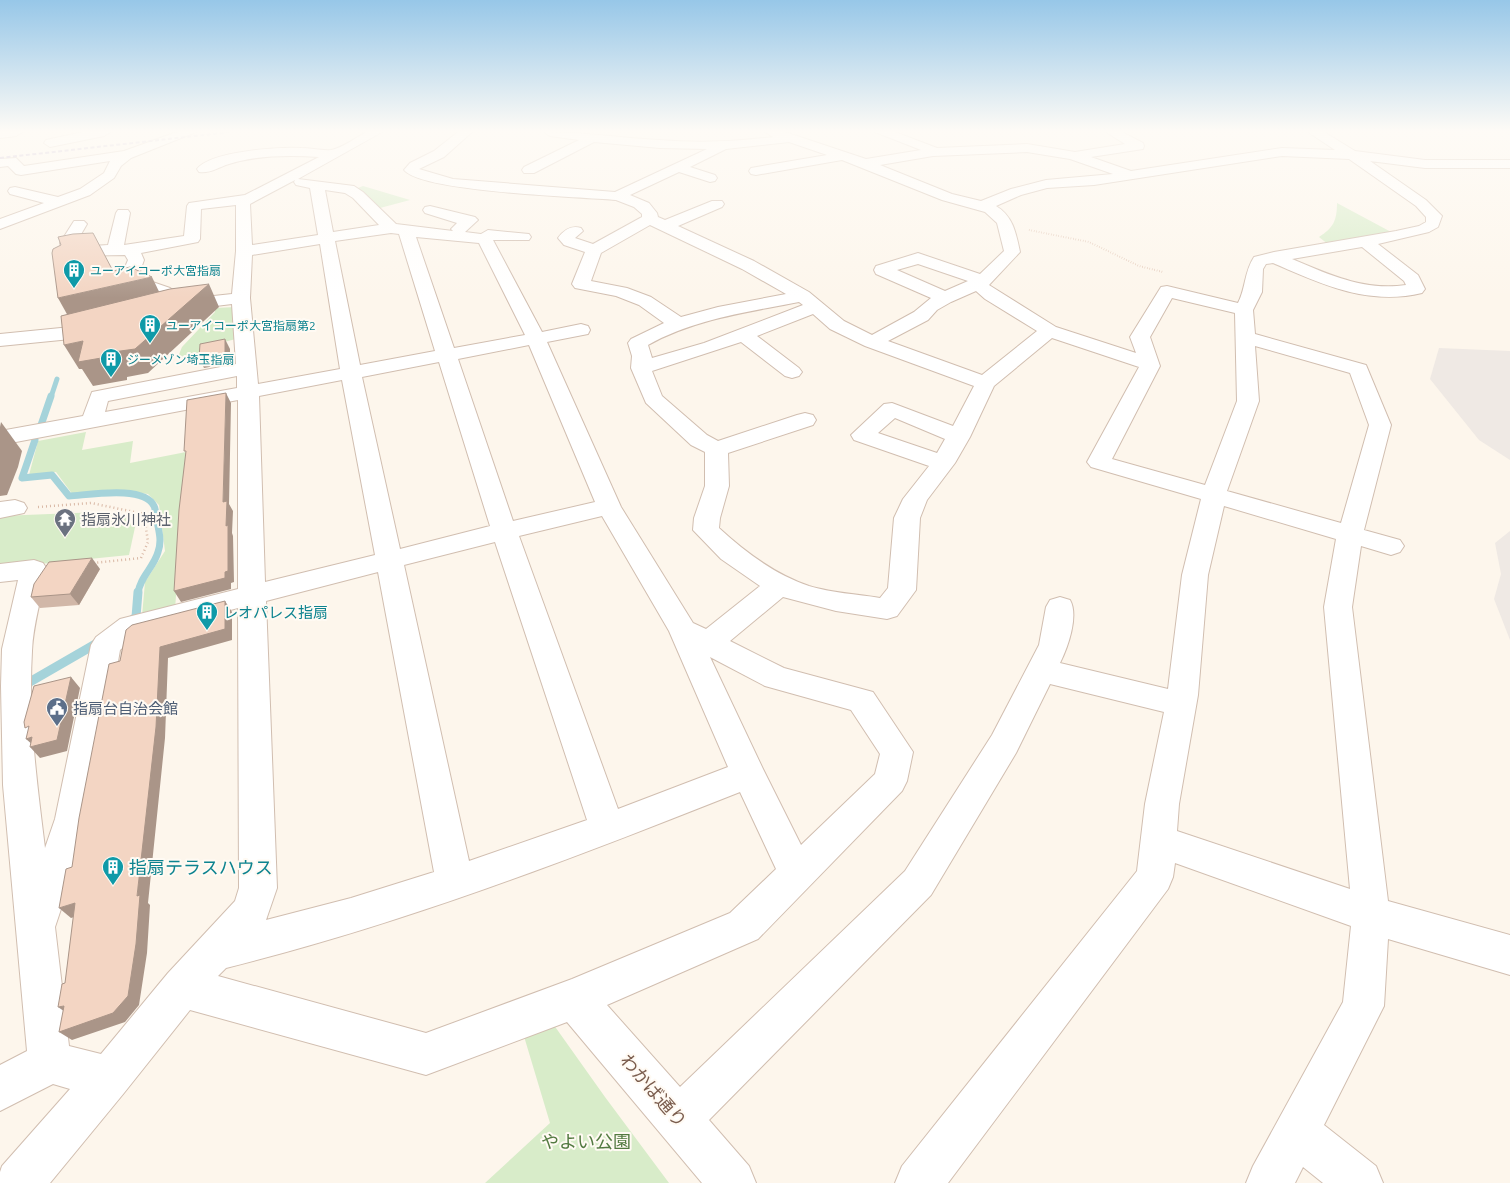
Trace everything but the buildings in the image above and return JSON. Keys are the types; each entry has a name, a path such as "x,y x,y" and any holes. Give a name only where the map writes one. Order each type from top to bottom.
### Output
{"street":[{"path":"0,224 85,192 92,187"},
{"path":"19,1183 109,1078 182,987 250,912 258,888 247,380 241,298 244,251 243,202 270,187"},
{"path":"318,187 351,372 455,883"},
{"path":"338,187 349,189 358,194 398,229 445,355 608,829"},
{"path":"506,187 617,196 634,201 646,207 658,223 748,265 810,301 837,325 872,342 985,383"},
{"path":"617,196 637,187"},
{"path":"872,342 921,316 931,306 945,298 981,282 1012,252 1007,226 994,209 921,187"},
{"path":"982,206 1016,192 1034,187"},
{"path":"920,1183 1155,877 1162,804 1181,704 1195,575 1214,494 1248,401 1245,324 1253,292 1255,269 1260,261 1274,257 1424,229 1433,224 1434,216 1421,203 1398,187"},
{"path":"15,191 59,202"},
{"path":"79,224 68,243 69,251 191,246 194,206 248,199"},
{"path":"575,231 566,238 570,242 594,250 658,223 717,204"},
{"path":"430,210 470,220 450,235"},
{"path":"123,213 123,250"},
{"path":"244,251 398,229 485,239"},
{"path":"485,239 488,235 523,237"},
{"path":"485,239 536,338 609,507 695,636 748,774 796,873"},
{"path":"1274,257 1354,290 1383,293 1416,289 1412,279 1365,241"},
{"path":"123,250 136,260 129,280 164,292 183,304"},
{"path":"594,250 581,284 621,292 645,301 677,323"},
{"path":"945,298 882,270 918,258 981,282 991,295 1049,332 1149,364"},
{"path":"1270,1183 1363,1006 1371,915 1338,607 1350,534 1380,425 1359,369 1167,291 1140,336 1149,364 1099,462 1214,494 1350,534 1391,546"},
{"path":"164,309 183,304 241,298"},
{"path":"805,420 716,449 699,440 653,399 641,368 642,356 638,343 653,333 677,323 810,301"},
{"path":"641,368 711,347 743,334 810,301"},
{"path":"0,340 71,333 118,321"},
{"path":"0,438 92,420 99,396 247,380 351,372 581,330"},
{"path":"716,449 716,486 707,518 706,530 729,553 780,585 818,598 887,609 902,590 907,518 914,499 943,463 985,383 1049,332"},
{"path":"743,334 792,372"},
{"path":"943,463 862,435 892,410 958,437"},
{"path":"36,926 73,820 106,645 130,626 504,531 609,507"},
{"path":"0,573 34,568 9,652 10,794 36,926 50,1062"},
{"path":"695,636 780,585"},
{"path":"680,1119 918,883 1004,744 1054,644 1060,607"},
{"path":"182,987 426,1054 574,999 744,926 890,781 897,752 862,701 776,678 695,636"},
{"path":"1041,670 1181,704"},
{"path":"214,951 286,936 455,883 608,829 748,774"},
{"path":"1159,841 1371,915 1510,955"},
{"name":"わかば通り","path":"574,999 680,1119 732,1183"},
{"path":"0,1089 50,1062 109,1078"},
{"path":"1297,1132 1359,1183"}],"path":[{"path":"1007,226 1090,242 1139,266 1168,273"},
{"path":"8,509 91,503 144,514 148,542 141,558 91,563"}],"shaded area":[{"path":"1439,348 1510,351 1510,460 1479,440 1430,379"},
{"path":"1510,531 1510,640 1494,599 1501,574 1495,543"}],"green space":[{"path":"367,187 410,200 380,208 358,188"},
{"path":"1337,203 1393,233 1329,245 1319,237 1333,223"},
{"path":"236,307 236,339 220,343 210,352 178,357 182,347 215,312 215,308"},
{"path":"86,432 82,450 133,441 130,463 186,452 175,610 142,616 145,582 165,551 159,505 148,494 120,490 73,495 56,472 29,475 38,441"},
{"name":"指扇氷川神社","path":"100,512 137,518 129,555 0,568 0,516"},
{"name":"やよい公園","path":"551,1021 669,1183 485,1183 550,1123 523,1033"}],"waterway":[{"path":"51,397 57,379"},
{"path":"40,428 51,396"},
{"path":"35,440 22,478 52,475 69,496 128,493 139,495 154,506 160,544 156,557 141,582 138,593"},
{"path":"129,622 136,617 138,592"},
{"path":"28,683 99,642"}],"place":[{"name":"ユーアイコーポ大宮指扇","path":"74,289"},
{"name":"ユーアイコーポ大宮指扇第2","path":"150,344"},
{"name":"ジーメゾン埼玉指扇","path":"111,378"},
{"name":"指扇氷川神社","path":"65,538"},
{"name":"レオパレス指扇","path":"207,631"},
{"name":"指扇台自治会館","path":"57,727"},
{"name":"指扇テラスハウス","path":"113,886"}]}
